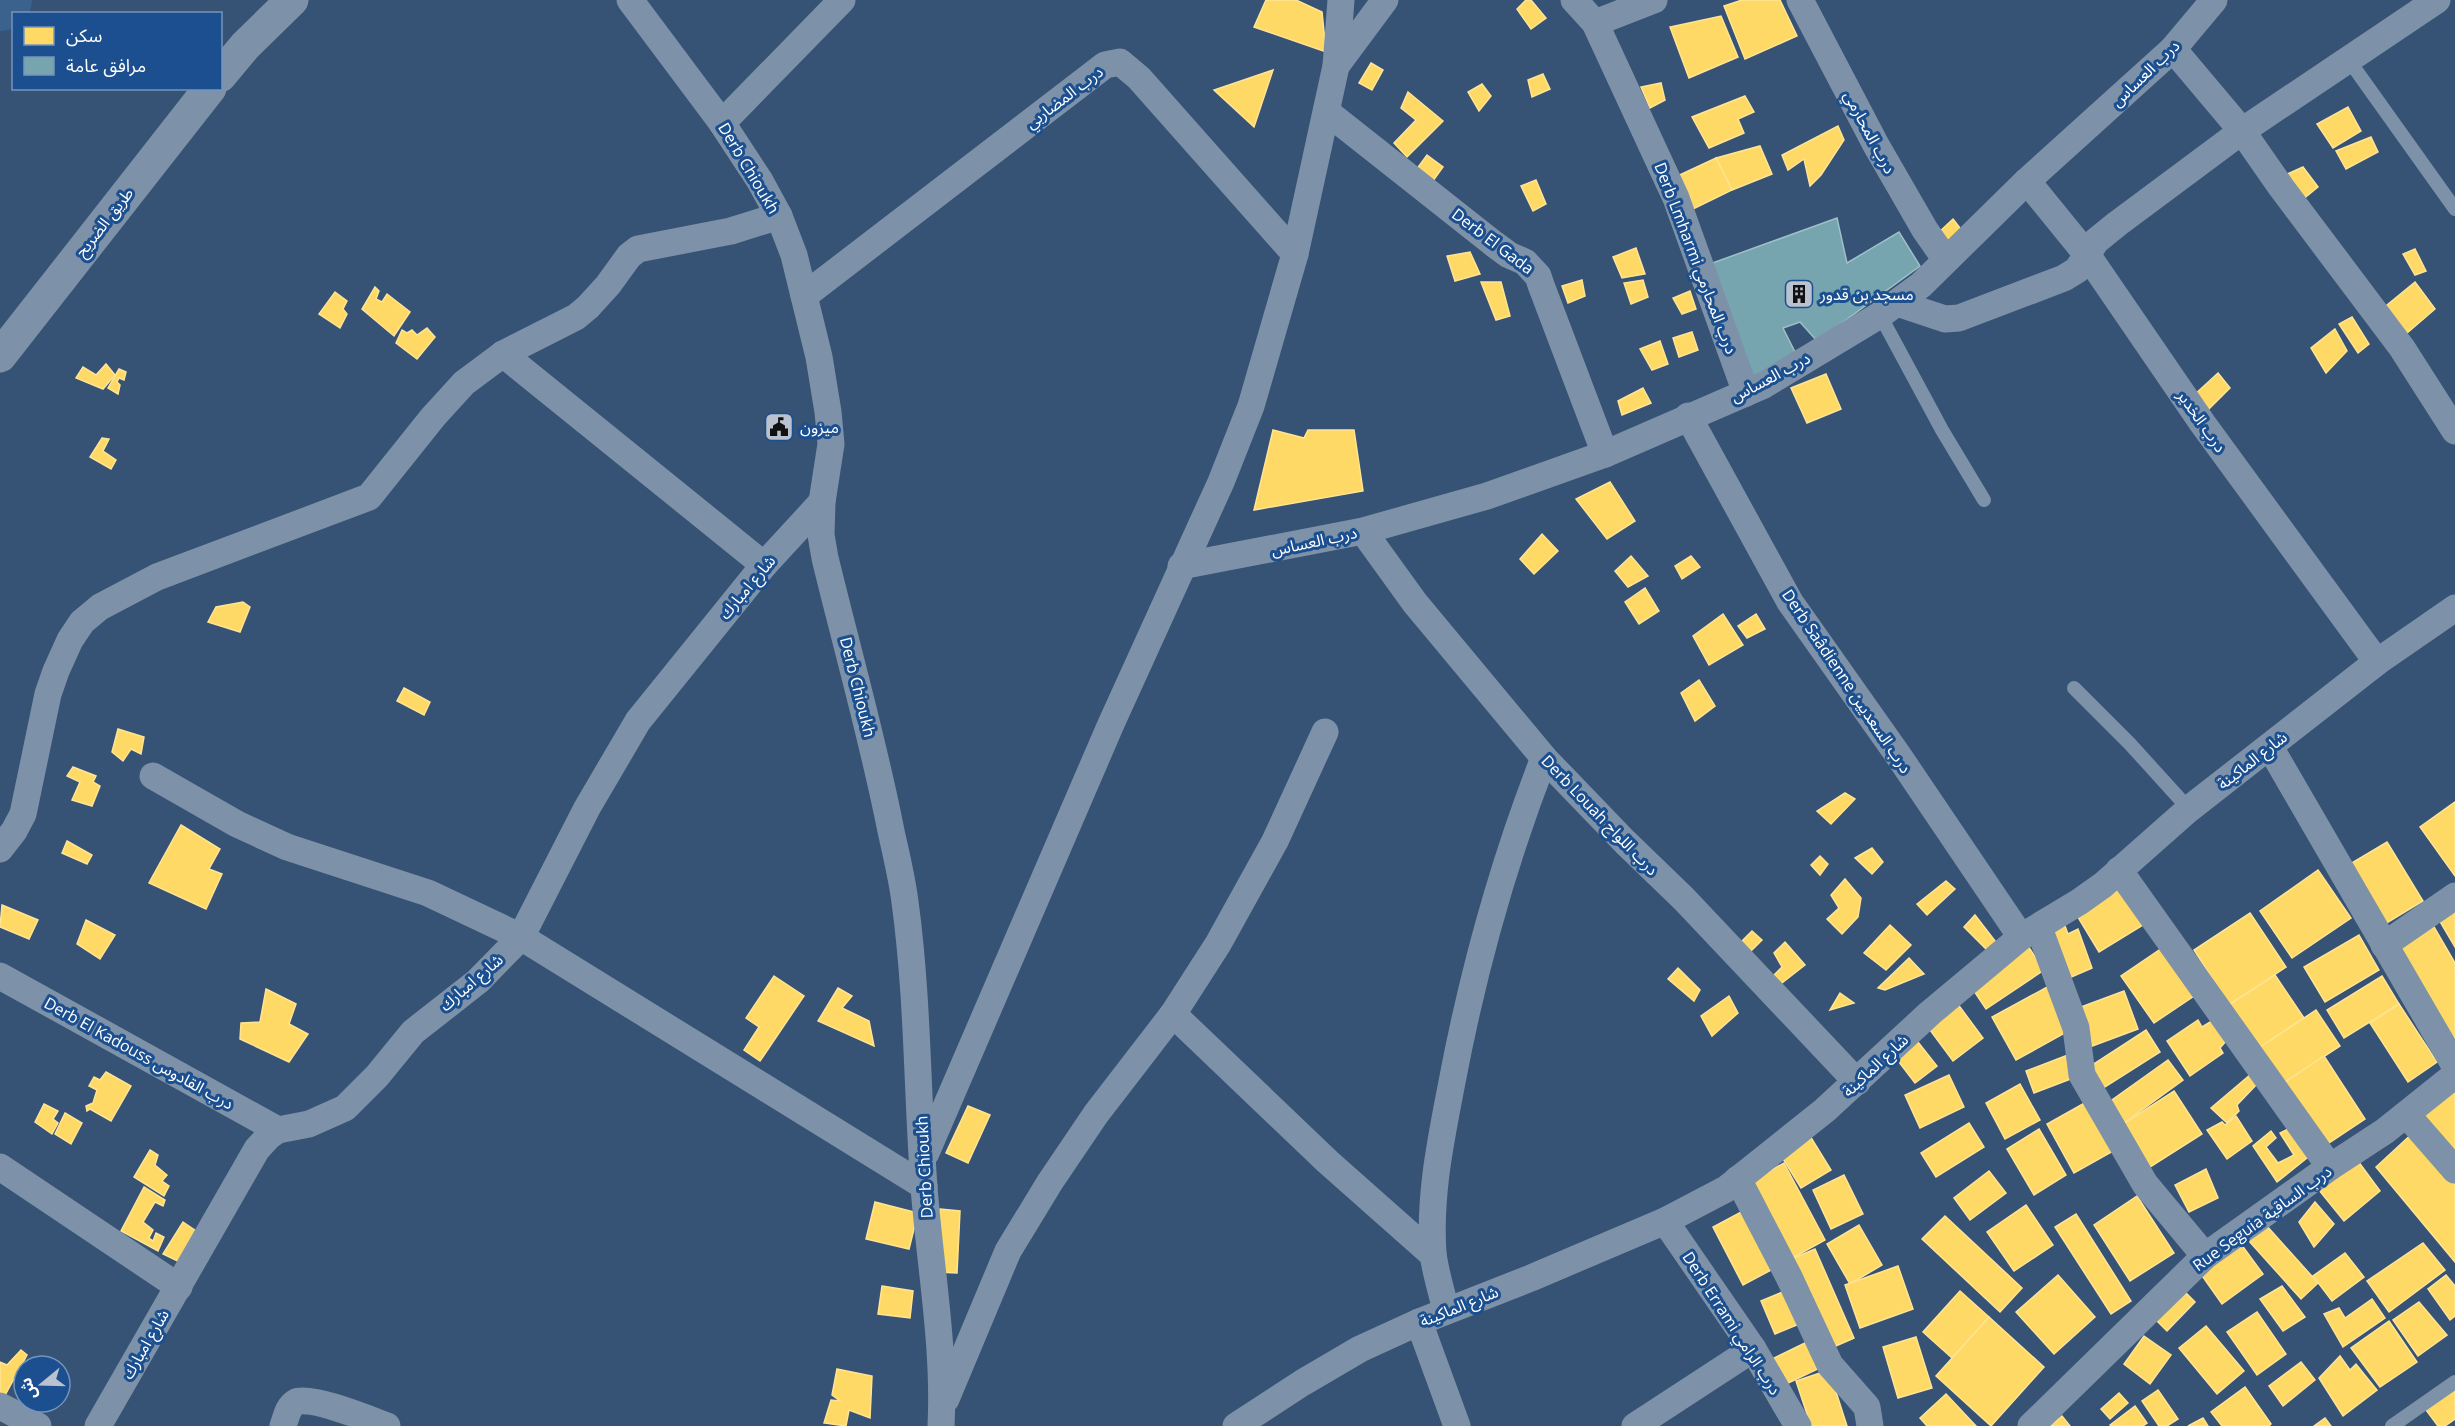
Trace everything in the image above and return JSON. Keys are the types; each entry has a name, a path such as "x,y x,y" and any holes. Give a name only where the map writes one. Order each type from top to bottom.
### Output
{"street":[{"path":"222,74 245,46 292,0"},
{"name":"Derb Chioukh","path":"630,0 722,123 760,181 779,216 794,255 819,357 830,433 830,454 822,502 821,535 865,709 905,899 917,1021 924,1186 940,1355 941,1417"},
{"path":"722,123 842,0"},
{"path":"923,1159 1181,566 1221,482 1251,406 1295,254 1327,112 1336,66 1341,0"},
{"path":"1336,66 1385,0"},
{"name":"Derb Lmharmi درب المحارمي","path":"1574,0 1595,23 1676,198 1746,393"},
{"path":"1595,23 1654,0"},
{"name":"درب المحارمي","path":"1800,0 1882,155 1925,230 1946,260"},
{"name":"درب العساس","path":"1181,566 1363,531 1487,496 1605,454 1764,384 1889,309 1921,285 2027,181 2173,49 2214,0"},
{"path":"1889,309 1945,319 1959,318 2064,278 2077,270 2096,241 2116,224 2242,131 2437,0"},
{"path":"2173,49 2242,131 2281,188 2402,348 2455,430"},
{"name":"درب المضاربي","path":"804,296 1105,65 1120,62 1140,78 1295,254"},
{"name":"طريق الضريح","path":"0,356 208,90"},
{"name":"Derb El Gada","path":"1327,112 1494,244 1532,269 1542,285 1605,454"},
{"name":"درب الخدير","path":"2027,181 2088,256 2203,424 2377,662"},
{"path":"0,849 14,831 23,814 48,694 65,650 82,622 100,607 157,577 369,497 433,417 464,383 503,354 576,317 588,308 629,256 638,249 731,231 779,216"},
{"path":"503,354 764,565"},
{"name":"Derb Saâdienne درب السعديين","path":"1688,416 1790,602 1898,756 2030,933 2076,1028 2082,1075 2145,1184 2205,1256"},
{"name":"شارع امبارك","path":"98,1426 256,1149 268,1136 278,1130 309,1124 345,1108 377,1076 413,1032 478,981 520,937 587,808 638,721 764,565 822,502"},
{"name":"Derb Louah درب اللواح","path":"1363,531 1415,603 1544,758 1684,899 1857,1082"},
{"name":"شارع الماكينة","path":"1236,1426 1350,1355 1419,1322 1665,1221 1726,1189 1857,1082 1930,1013 2030,933 2079,903 2189,809 2377,662 2455,608"},
{"path":"941,1417 1008,1251 1096,1114 1173,1014 1218,944 1275,841 1325,732"},
{"path":"2270,747 2455,1066"},
{"path":"1446,1311 1433,1256 1432,1196 1442,1130 1463,1025 1492,909 1516,829 1544,758"},
{"path":"153,776 237,824 287,846 428,893 520,937 924,1186"},
{"path":"2119,870 2330,1167"},
{"path":"2384,945 2455,896"},
{"name":"Derb El Kadouss درب القادوس","path":"0,976 278,1130"},
{"path":"1173,1014 1328,1162 1433,1256"},
{"name":"Rue Seguia درب الساقية","path":"2031,1426 2205,1256 2407,1115 2455,1076"},
{"path":"2407,1115 2455,1170"},
{"path":"0,1167 179,1287"},
{"path":"1738,1179 1789,1277 1830,1365 1867,1407 1870,1426"},
{"name":"Derb Errami درب الرامي","path":"1665,1221 1753,1349 1798,1426"},
{"path":"1419,1322 1457,1426"},
{"path":"1635,1426 1753,1349"},
{"path":"282,1426 294,1402 301,1401 338,1408 387,1426"},
{"path":"0,1406 38,1426"}],"lane":[{"path":"2348,59 2455,209"},
{"path":"1889,309 1942,430 1983,500"},
{"path":"2074,688 2130,744 2189,809"},
{"path":"2392,1426 2455,1382"}],"building: سكن":[{"path":"1266,0 1296,0 1322,12 1326,52 1254,27"},
{"path":"1526,0 1531,0 1546,18 1531,29 1517,9"},
{"path":"1742,0 1780,0 1797,36 1745,59 1724,6"},
{"path":"1721,16 1738,57 1689,78 1670,27"},
{"path":"1371,63 1383,70 1372,90 1359,83"},
{"path":"1273,70 1254,127 1214,90"},
{"path":"1543,74 1550,89 1532,97 1528,80"},
{"path":"1661,83 1665,100 1650,108 1641,87"},
{"path":"1482,84 1491,96 1479,111 1468,92"},
{"path":"1408,92 1443,121 1407,157 1394,143 1416,120 1401,108"},
{"path":"1745,96 1754,112 1738,119 1744,133 1709,148 1692,117"},
{"path":"2348,107 2361,131 2333,148 2317,124"},
{"path":"1838,126 1844,140 1821,175 1810,186 1804,159 1788,170 1782,155"},
{"path":"2371,137 2378,152 2346,169 2336,151"},
{"path":"1760,146 1772,174 1732,190 1716,158"},
{"path":"1427,155 1443,167 1430,185 1413,174"},
{"path":"1716,158 1732,190 1691,210 1675,177"},
{"path":"2303,167 2318,187 2301,201 2283,176"},
{"path":"1536,180 1546,204 1533,211 1521,186"},
{"path":"1953,219 1963,232 1948,249 1937,234"},
{"path":"1636,248 1645,274 1622,278 1613,257"},
{"path":"2415,249 2426,271 2415,275 2403,254"},
{"path":"1470,252 1480,274 1455,281 1447,256"},
{"path":"1582,280 1585,296 1568,303 1562,286"},
{"path":"1643,280 1648,297 1631,304 1624,283"},
{"path":"1481,282 1501,282 1510,316 1496,320"},
{"path":"2415,282 2435,309 2406,334 2386,306"},
{"path":"375,287 379,291 376,299 382,302 387,294 410,312 394,336 362,309"},
{"path":"1690,291 1696,309 1682,314 1673,298"},
{"path":"335,292 347,301 343,309 347,314 340,328 319,314"},
{"path":"2352,317 2369,344 2358,353 2339,324"},
{"path":"427,328 435,337 417,359 396,343 402,330 407,333 412,330 417,335"},
{"path":"2335,329 2347,351 2326,373 2311,348"},
{"path":"1692,332 1698,350 1679,357 1673,338"},
{"path":"1660,341 1668,364 1652,370 1640,349"},
{"path":"106,364 115,375 103,389 76,378 83,367 96,375"},
{"path":"119,369 126,372 124,380 119,378 117,382 120,385 118,394 108,388"},
{"path":"2218,373 2230,388 2206,412 2193,396"},
{"path":"1826,374 1841,409 1807,423 1791,388"},
{"path":"1643,388 1651,403 1622,415 1618,401"},
{"path":"1273,430 1304,438 1308,430 1354,430 1363,491 1254,510"},
{"path":"102,438 109,439 103,451 116,460 111,469 90,457"},
{"path":"1610,482 1635,521 1607,539 1576,499"},
{"path":"1542,534 1558,551 1534,574 1520,559"},
{"path":"1631,556 1648,576 1628,587 1615,571"},
{"path":"1691,556 1700,567 1682,579 1675,566"},
{"path":"1645,588 1659,611 1639,624 1625,602"},
{"path":"243,602 250,607 240,632 208,622 216,607"},
{"path":"1723,614 1743,645 1709,665 1693,636"},
{"path":"1756,614 1765,629 1747,638 1738,626"},
{"path":"1699,680 1715,706 1695,721 1681,693"},
{"path":"404,688 430,702 424,715 397,701"},
{"path":"118,729 144,737 141,754 131,749 123,761 112,752"},
{"path":"73,767 96,776 93,782 100,786 92,806 72,800 80,782 67,776"},
{"path":"1845,793 1855,799 1831,824 1817,811"},
{"path":"2455,802 2455,876 2420,827"},
{"path":"181,825 220,849 209,869 222,874 206,909 149,883"},
{"path":"67,841 92,855 87,864 62,853"},
{"path":"2387,842 2423,901 2385,924 2350,864"},
{"path":"1872,848 1883,862 1872,874 1855,858"},
{"path":"1820,856 1828,864 1820,875 1811,865"},
{"path":"2318,870 2351,918 2292,958 2260,911"},
{"path":"1845,879 1861,898 1858,917 1842,934 1827,919 1839,908 1831,895"},
{"path":"1946,881 1955,889 1927,915 1917,904"},
{"path":"2120,887 2143,925 2099,952 2076,914"},
{"path":"2455,902 2455,947 2435,913"},
{"path":"2,905 38,920 29,939 0,927"},
{"path":"2250,913 2286,967 2229,1005 2194,950"},
{"path":"1975,915 1999,946 1990,953 1964,927"},
{"path":"86,920 115,935 100,959 77,944"},
{"path":"1890,925 1911,945 1886,970 1864,953"},
{"path":"2065,926 2068,934 2078,929 2092,968 2069,978 2049,932"},
{"path":"2434,927 2455,963 2455,1046 2394,950"},
{"path":"1752,931 1762,940 1750,952 1741,942"},
{"path":"2359,935 2379,970 2325,1002 2304,967"},
{"path":"1785,942 1805,965 1778,986 1771,978 1782,967 1774,953"},
{"path":"2028,946 2044,970 1986,1009 1970,985"},
{"path":"2165,946 2197,994 2154,1023 2121,976"},
{"path":"1909,958 1924,974 1885,990 1878,988"},
{"path":"1678,968 1700,990 1694,1001 1668,979"},
{"path":"2275,975 2304,1018 2256,1050 2227,1006"},
{"path":"774,976 804,996 760,1061 744,1050 759,1027 746,1018"},
{"path":"2382,976 2399,1004 2344,1038 2327,1010"},
{"path":"2049,986 2072,1029 2016,1060 1992,1017"},
{"path":"838,988 852,996 842,1008 869,1021 874,1046 818,1021"},
{"path":"266,989 296,1004 289,1024 308,1034 289,1062 240,1039 241,1023 260,1022"},
{"path":"2124,991 2138,1029 2087,1048 2073,1010"},
{"path":"1840,993 1854,1003 1830,1010"},
{"path":"1729,996 1738,1013 1712,1036 1701,1016"},
{"path":"1957,1003 1983,1038 1953,1061 1927,1026"},
{"path":"2399,1004 2437,1062 2408,1082 2370,1023"},
{"path":"2316,1010 2340,1046 2279,1086 2256,1050"},
{"path":"2215,1019 2227,1040 2220,1048 2223,1053 2190,1076 2167,1041 2198,1020 2202,1027"},
{"path":"2146,1030 2160,1052 2097,1092 2083,1071"},
{"path":"1914,1037 1937,1066 1915,1083 1892,1053"},
{"path":"2073,1053 2081,1075 2034,1093 2026,1071"},
{"path":"2324,1056 2365,1119 2326,1145 2285,1082"},
{"path":"2168,1060 2183,1080 2120,1126 2105,1105"},
{"path":"106,1072 131,1086 111,1121 90,1109 87,1111 86,1106 93,1103 97,1090 89,1086 94,1077 100,1080"},
{"path":"2251,1074 2258,1083 2237,1105 2239,1111 2227,1123 2211,1108"},
{"path":"1949,1075 1964,1107 1920,1128 1905,1095"},
{"path":"2020,1084 2040,1120 2005,1139 1986,1103"},
{"path":"2449,1087 2455,1094 2455,1162 2415,1115"},
{"path":"2174,1091 2202,1134 2147,1169 2120,1126"},
{"path":"2088,1101 2115,1150 2074,1173 2047,1124"},
{"path":"44,1104 58,1111 53,1119 58,1123 52,1134 35,1122"},
{"path":"968,1106 990,1115 968,1163 946,1153"},
{"path":"65,1113 82,1123 71,1144 55,1134"},
{"path":"2236,1116 2252,1141 2227,1159 2207,1130 2222,1122 2225,1125"},
{"path":"1969,1123 1984,1147 1936,1177 1921,1153"},
{"path":"2039,1129 2066,1175 2034,1195 2007,1149"},
{"path":"2288,1129 2312,1154 2277,1182 2253,1146 2271,1131 2276,1138 2266,1147 2278,1163 2294,1155 2280,1133"},
{"path":"2416,1130 2455,1175 2455,1262 2376,1167"},
{"path":"1810,1136 1831,1170 1801,1188 1780,1154"},
{"path":"150,1150 158,1155 155,1165 167,1175 162,1181 169,1186 164,1196 134,1177"},
{"path":"2355,1157 2380,1191 2344,1221 2314,1184"},
{"path":"1784,1163 1825,1240 1789,1260 1748,1183"},
{"path":"2206,1169 2218,1198 2189,1212 2175,1185"},
{"path":"1989,1171 2006,1193 1970,1220 1954,1198"},
{"path":"1844,1175 1863,1214 1831,1229 1813,1190"},
{"path":"144,1187 165,1200 163,1206 155,1202 143,1222 153,1230 149,1238 153,1241 156,1233 164,1237 158,1251 121,1231"},
{"path":"2137,1196 2174,1253 2130,1281 2094,1225"},
{"path":"875,1202 918,1213 909,1249 866,1239"},
{"path":"2315,1202 2334,1224 2314,1247 2299,1222"},
{"path":"2026,1205 2053,1245 2014,1271 1987,1232"},
{"path":"940,1209 960,1211 957,1273 936,1272"},
{"path":"1743,1211 1773,1269 1743,1285 1713,1227"},
{"path":"2076,1214 2131,1301 2111,1314 2055,1227"},
{"path":"1945,1216 2022,1288 2000,1312 1922,1239"},
{"path":"183,1222 205,1237 184,1264 163,1254"},
{"path":"1859,1225 1882,1265 1850,1284 1827,1244"},
{"path":"2266,1225 2318,1283 2301,1299 2249,1241"},
{"path":"2238,1240 2263,1274 2222,1304 2198,1270"},
{"path":"2423,1243 2445,1270 2389,1312 2367,1281"},
{"path":"1815,1249 1854,1338 1829,1349 1789,1260"},
{"path":"2345,1253 2364,1277 2332,1301 2313,1276"},
{"path":"1898,1266 1913,1309 1860,1328 1845,1285"},
{"path":"2058,1275 2095,1317 2054,1354 2016,1312"},
{"path":"2446,1275 2455,1286 2455,1316 2450,1320 2428,1289"},
{"path":"882,1286 913,1291 910,1318 878,1314"},
{"path":"2282,1286 2305,1317 2283,1331 2260,1299"},
{"path":"2181,1288 2195,1302 2167,1331 2153,1317"},
{"path":"1785,1291 1799,1324 1775,1334 1761,1301"},
{"path":"1960,1291 1989,1317 1952,1358 1923,1332"},
{"path":"2372,1299 2385,1318 2343,1347 2324,1314 2339,1308 2345,1318"},
{"path":"2419,1302 2447,1335 2418,1356 2393,1320"},
{"path":"2257,1312 2286,1354 2257,1375 2227,1332"},
{"path":"1989,1317 2044,1367 1991,1426 1936,1376"},
{"path":"2389,1321 2417,1362 2380,1387 2351,1348"},
{"path":"2206,1326 2244,1371 2217,1394 2179,1348"},
{"path":"2144,1336 2171,1355 2150,1384 2124,1364"},
{"path":"1916,1337 1932,1388 1898,1398 1883,1347"},
{"path":"1811,1340 1824,1366 1782,1386 1770,1360"},
{"path":"2340,1356 2350,1370 2356,1364 2377,1390 2343,1416 2319,1378"},
{"path":"12,1360 12,1382 4,1397 0,1395 0,1362 7,1365"},
{"path":"2301,1362 2315,1380 2283,1406 2269,1386"},
{"path":"837,1369 872,1376 870,1418 849,1410 846,1426 824,1423 831,1400 840,1401 832,1395"},
{"path":"1829,1370 1847,1426 1811,1426 1796,1381"},
{"path":"2245,1387 2271,1424 2269,1426 2222,1426 2211,1412"},
{"path":"2455,1388 2455,1419 2445,1426 2438,1426 2426,1410"},
{"path":"2158,1390 2178,1419 2167,1426 2159,1426 2142,1401"},
{"path":"2119,1393 2128,1403 2110,1419 2101,1409"},
{"path":"1946,1394 1976,1426 1927,1426 1920,1418"},
{"path":"2135,1406 2147,1423 2143,1426 2110,1425"},
{"path":"2062,1416 2070,1426 2050,1426"},
{"path":"2203,1418 2208,1426 2188,1426"},
{"path":"2325,1418 2331,1426 2314,1426"}],"building: مرافق عامة":[{"name":"مسجد بن قدور","path":"1837,218 1847,263 1899,232 1920,266 1817,341 1800,322 1783,328 1796,354 1750,387 1707,265"}],"place":[{"name":"مسجد بن قدور","path":"1799,294"},
{"name":"ميزون","path":"779,427"}]}
